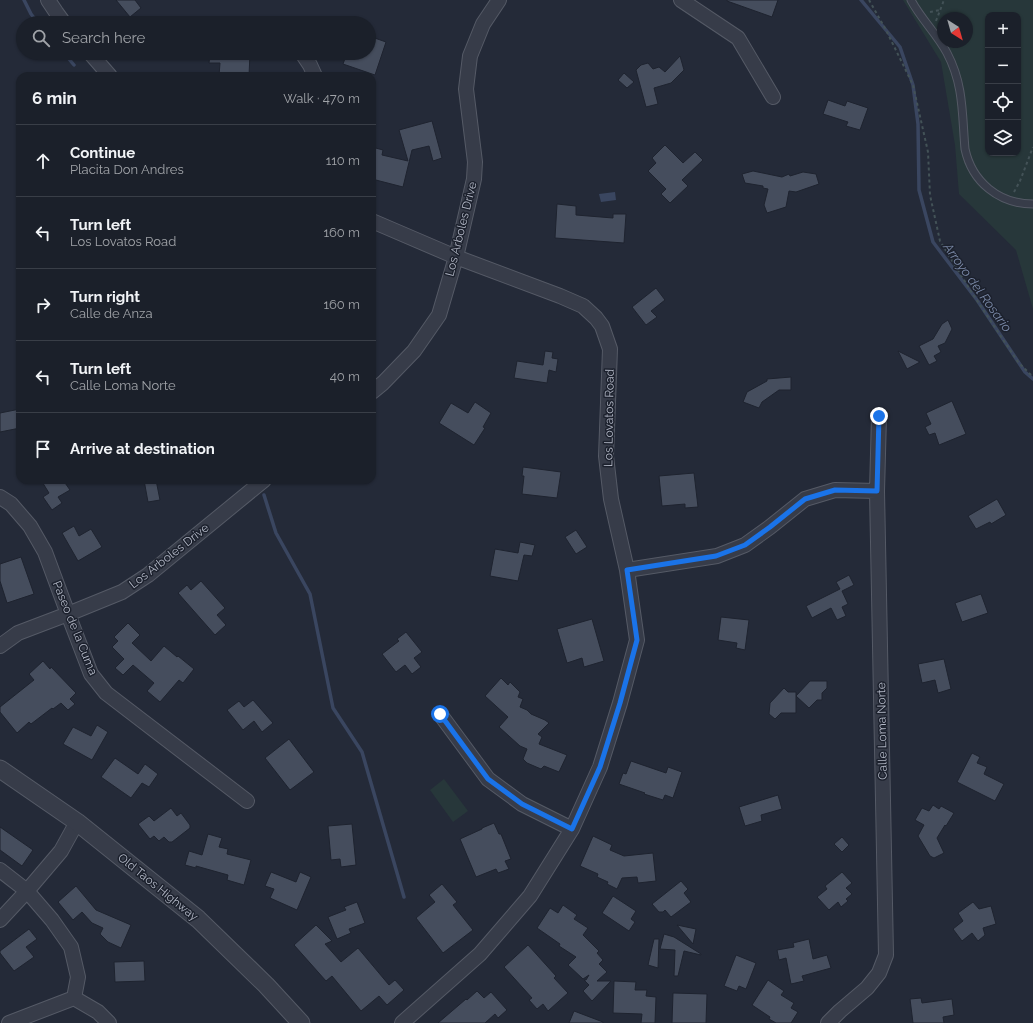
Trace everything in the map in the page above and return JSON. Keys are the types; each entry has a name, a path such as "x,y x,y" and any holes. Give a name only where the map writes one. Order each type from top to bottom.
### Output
{"street":[{"path":"48,0 59,16"},
{"name":"Los Arboles Drive","path":"376,389 414,351 438,314 456,257 474,179 475,162 466,89 470,56 483,24 499,0"},
{"path":"681,0 738,38 773,97"},
{"path":"94,60 101,72"},
{"path":"307,60 313,72"},
{"name":"Los Lovatos Road","path":"376,223 456,257 584,306 602,326 610,349 606,456 611,499 627,570 637,640 620,703 600,767 572,829 530,896 480,954 402,1023"},
{"name":"Calle Loma Norte","path":"828,1023 867,988 879,972 886,955 877,491 879,416"},
{"name":"Los Arboles Drive","path":"0,646 18,633 122,592 148,575 259,484"},
{"path":"627,570 716,556 745,545 805,499 835,490 877,491"},
{"name":"Paseo de la Cuma","path":"0,497 11,504 30,526 45,552 91,674 106,693 247,801"},
{"path":"440,714 488,779 522,804 572,829"},
{"name":"Old Taos Highway","path":"0,769 77,822 198,919 266,985 301,1023"},
{"path":"0,920 61,851 77,822"},
{"path":"0,870 27,891 52,920 71,947 78,977 74,998"},
{"path":"9,1023 74,998"},
{"path":"74,998 98,1012 109,1023"}],"lane":[{"path":"911,0 940,40 956,70 962,98 965,149 972,169 980,180 997,194 1010,201 1022,204 1033,204"}],"path":[{"path":"868,0 886,30 914,86 928,152 930,195 940,241 988,318 1018,362 1033,377"},
{"path":"932,31 944,0"},
{"path":"1010,201 1020,181 1033,147"}],"shaded area":[{"path":"903,0 1033,0 1033,309 1016,250 959,194 955,145 941,62"},
{"path":"444,779 468,811 453,822 430,790"}],"water":[{"path":"615,192 616,200 601,202 599,194"}],"building":[{"path":"116,0 135,0 141,8 129,16"},
{"path":"727,0 778,0 772,17"},
{"path":"376,38 386,42 376,72 366,72 343,64 344,60 376,60"},
{"path":"680,56 684,70 671,83 654,88 658,104 646,107 636,70 641,65 648,63 653,69 659,67 665,72"},
{"path":"209,60 250,60 249,72 219,72 220,63 209,63"},
{"path":"624,73 634,82 627,88 618,80"},
{"path":"828,100 845,106 847,101 868,108 860,130 846,126 848,122 823,114"},
{"path":"432,121 442,158 433,161 429,146 412,150 403,187 376,180 376,148 383,150 382,155 408,161 399,130"},
{"path":"665,145 683,163 695,152 703,160 682,180 688,186 670,203 661,194 666,189 648,171 656,163 652,158"},
{"path":"753,171 782,177 789,174 790,176 803,172 816,174 819,184 796,192 789,191 786,207 767,213 764,205 768,189 763,188 763,186 745,183 742,174"},
{"path":"557,204 576,206 576,215 613,218 613,214 626,214 624,243 555,238"},
{"path":"656,288 665,300 651,311 657,317 646,325 632,307"},
{"path":"948,320 952,329 945,343 938,346 941,352 934,356 937,361 929,365 919,346 933,339 942,324"},
{"path":"545,351 553,352 552,358 558,359 556,372 549,370 547,383 514,378 517,361 543,365"},
{"path":"898,351 920,362 907,369"},
{"path":"791,377 791,390 779,390 762,402 759,408 743,402 747,392 767,381 767,379"},
{"path":"952,401 966,434 939,445 935,433 929,435 925,427 931,424 926,413"},
{"path":"475,402 491,413 483,427 485,428 474,445 439,423 451,403 468,413"},
{"path":"16,410 16,429 0,432 0,413"},
{"path":"523,467 561,472 557,498 522,494 524,476 522,476"},
{"path":"694,473 698,507 685,508 685,504 662,506 659,476"},
{"path":"43,484 66,484 70,490 58,497 62,503 52,510 43,497 49,493"},
{"path":"145,484 157,484 160,500 148,502"},
{"path":"997,499 1006,515 991,524 990,522 976,529 968,516"},
{"path":"74,526 79,536 91,529 102,547 78,561 62,533"},
{"path":"576,530 587,547 576,554 565,537"},
{"path":"520,542 535,545 532,556 524,555 518,581 490,576 495,549 518,553"},
{"path":"21,557 34,594 7,603 0,581 0,564"},
{"path":"849,575 854,585 842,591 848,604 842,607 846,616 837,620 831,608 812,618 806,606 840,589 836,582"},
{"path":"201,581 225,608 217,615 226,625 215,635 178,593 187,585 191,590"},
{"path":"981,594 988,613 962,622 955,603"},
{"path":"721,617 749,620 745,650 736,648 737,643 718,640"},
{"path":"592,619 604,661 584,667 582,658 567,663 557,629"},
{"path":"128,623 140,635 132,643 151,661 164,646 194,669 183,683 179,680 160,702 147,691 154,683 133,665 123,675 115,668 124,659 112,647 118,641 114,637"},
{"path":"406,632 422,652 414,658 421,667 412,674 405,665 396,672 382,654 399,641 397,639"},
{"path":"944,659 951,689 938,693 935,680 922,683 918,664"},
{"path":"43,661 50,669 51,667 76,693 70,699 75,704 68,710 61,703 31,724 29,722 17,733 0,712 0,707 34,680 29,674"},
{"path":"501,678 508,685 510,682 520,692 518,697 523,699 520,707 549,723 538,734 542,737 539,744 567,755 559,772 544,766 541,769 527,763 523,759 527,749 520,746 499,727 508,717 485,696"},
{"path":"810,681 827,681 827,688 822,693 822,700 817,700 809,708 796,696"},
{"path":"784,688 788,692 796,692 796,713 781,713 775,719 769,714 770,703"},
{"path":"253,700 273,723 262,732 254,721 243,730 227,710 239,701 244,707"},
{"path":"97,725 108,732 92,760 63,744 73,727 91,736"},
{"path":"289,739 314,772 290,790 265,758"},
{"path":"972,753 980,757 977,763 987,767 984,774 1004,784 995,801 957,782"},
{"path":"115,758 138,774 145,764 158,774 149,787 142,783 131,798 101,777"},
{"path":"631,761 666,773 668,767 682,772 673,798 665,795 663,800 619,784 623,773 626,774"},
{"path":"778,795 782,809 761,815 762,821 745,826 739,807"},
{"path":"933,805 939,809 941,806 954,813 937,838 944,853 934,858 930,856 918,836 924,825 915,820 922,808 929,811"},
{"path":"171,808 177,816 181,813 190,825 190,828 172,842 169,842 164,837 159,841 154,836 150,839 138,824 149,816 154,821"},
{"path":"494,823 499,834 501,834 511,859 505,861 509,869 498,873 496,869 476,877 460,839"},
{"path":"352,824 356,865 341,867 340,859 331,860 328,826"},
{"path":"0,827 33,850 22,866 0,850"},
{"path":"208,834 222,838 219,847 228,849 227,854 251,860 244,885 227,880 228,875 196,866 196,868 185,865 189,851 202,855"},
{"path":"593,836 612,845 610,850 624,856 653,853 656,881 638,883 637,877 622,878 617,889 607,884 608,882 597,877 598,874 580,866"},
{"path":"842,837 849,845 842,852 834,844"},
{"path":"271,872 296,882 300,872 311,877 297,910 270,898 274,889 265,886"},
{"path":"842,872 852,883 846,888 852,894 846,899 848,901 841,907 838,902 829,910 817,897 827,889 825,886"},
{"path":"681,881 688,889 684,893 691,902 671,917 665,910 663,912 659,912 652,904"},
{"path":"442,884 457,902 453,905 473,930 443,953 416,918 435,902 429,895"},
{"path":"76,886 96,910 131,925 121,948 108,942 100,934 103,928 92,923 82,912 73,920 58,902"},
{"path":"613,896 636,911 631,919 635,922 629,931 602,913"},
{"path":"357,902 365,923 349,929 351,933 337,939 328,917 346,910 344,907"},
{"path":"973,902 979,909 991,906 996,924 983,928 985,935 978,941 972,933 962,941 953,929 963,921 958,913"},
{"path":"563,905 577,915 574,919 588,928 583,935 599,951 597,953 603,960 599,964 607,972 597,981 611,981 592,1001 583,991 589,985 584,980 586,980 589,975 583,979 568,965 576,957 559,946 560,944 537,928 550,908 558,913"},
{"path":"316,925 332,941 325,944 341,962 358,948 389,985 395,980 404,990 387,1005 379,996 361,1011 332,976 326,981 294,945"},
{"path":"677,925 696,929 693,944"},
{"path":"29,929 37,939 26,947 34,957 14,971 0,951"},
{"path":"664,934 674,937 701,954 684,951 678,976 674,976 675,950 660,949"},
{"path":"654,939 659,939 658,968 648,965"},
{"path":"809,939 813,959 827,955 831,968 802,976 804,981 791,984 786,958 779,960 777,950 794,947 793,943"},
{"path":"528,945 556,976 554,978 568,993 548,1011 543,1004 537,1009 529,1000 532,998 504,967"},
{"path":"736,955 756,963 746,989 739,986 737,991 724,986"},
{"path":"144,961 145,981 115,982 114,962"},
{"path":"768,980 784,991 781,995 794,1003 791,1008 798,1012 791,1023 776,1023 752,1005"},
{"path":"614,981 636,982 635,990 647,990 646,996 656,997 655,1023 641,1023 642,1014 613,1013"},
{"path":"477,991 484,998 491,992 507,1010 498,1018 495,1014 485,1023 438,1023 466,999 467,1000"},
{"path":"673,993 707,994 706,1023 672,1023"},
{"path":"921,998 922,1003 952,999 954,1015 943,1017 944,1023 913,1023 910,999"},
{"path":"574,1011 603,1022 603,1023 569,1023"}],"waterway":[{"path":"24,0 33,16"},
{"name":"Arroyo del Rosario","path":"861,0 900,47 913,85 918,124 919,190 933,242 977,300 1025,372 1033,379"},
{"path":"70,60 74,65"},
{"path":"264,495 276,533 310,594 333,708 362,752 404,897"}],"route":[{"path":"440,714 488,779 522,804 572,829 600,767 620,703 637,640 627,570 716,556 745,545 805,499 835,490 877,491 879,416"}]}
